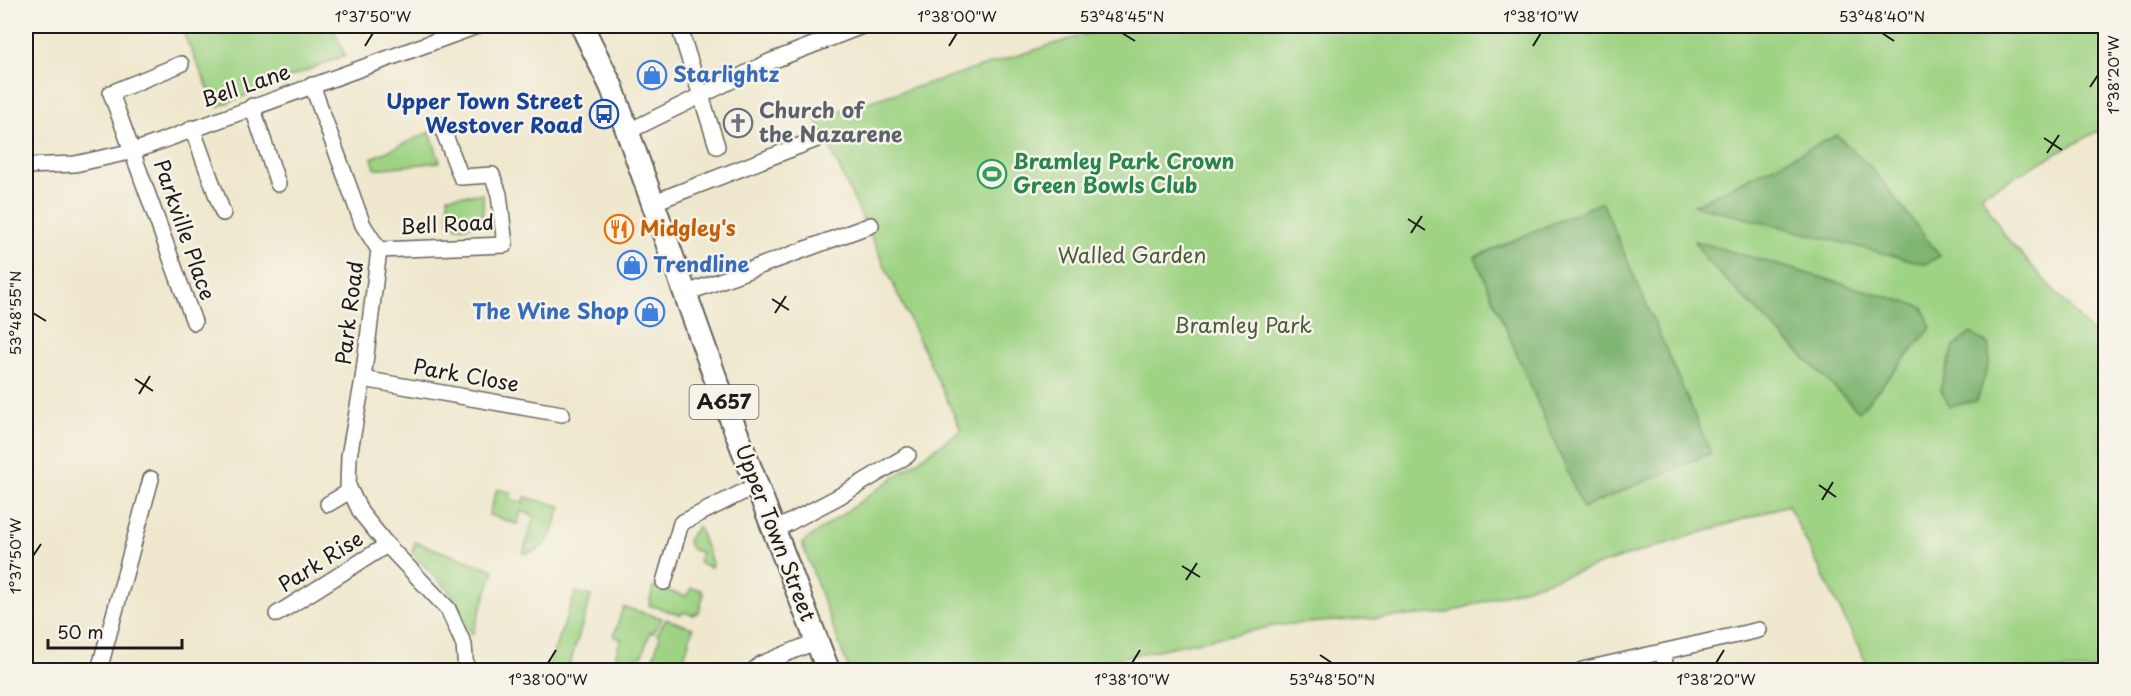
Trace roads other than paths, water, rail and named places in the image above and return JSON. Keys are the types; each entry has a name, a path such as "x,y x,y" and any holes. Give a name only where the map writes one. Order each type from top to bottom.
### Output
{"main road":[{"name":"Upper Town Street","path":"582,26 612,88 684,294 828,670"}],"street":[{"name":"Bell Lane","path":"26,166 75,164 134,151 312,86 446,31 477,26"},
{"path":"627,132 769,62 862,26"},
{"path":"681,33 717,146"},
{"name":"Parkville Place","path":"181,64 111,93 134,151 194,322"},
{"name":"Park Road","path":"312,86 363,225 379,250 363,378 349,456 350,491 361,513 387,545 448,609 464,645 466,670"},
{"path":"252,106 278,184"},
{"path":"26,119 26,132"},
{"name":"Bell Road","path":"379,250 505,246 499,194 492,176 461,177 441,125"},
{"path":"192,128 223,213"},
{"path":"652,203 817,139"},
{"path":"684,294 871,225"},
{"name":"Park Close","path":"363,378 562,414"},
{"path":"774,530 838,497 908,455"},
{"path":"99,670 151,480"},
{"path":"664,582 681,523 757,486"},
{"path":"328,504 350,491"},
{"name":"Park Rise","path":"277,614 387,545"},
{"path":"1582,670 1759,630"},
{"path":"754,670 761,664 817,641"},
{"path":"1663,652 1666,670"}],"place":[{"name":"Starlightz","path":"652,75"},
{"name":"Upper Town Street Westover Road","path":"604,114"},
{"name":"Church of the Nazarene","path":"738,123"},
{"name":"Bramley Park Crown Green Bowls Club","path":"992,174"},
{"name":"Midgley's","path":"619,229"},
{"name":"Trendline","path":"632,265"},
{"name":"The Wine Shop","path":"650,312"}],"park label":[{"name":"Walled Garden","path":"1132,256"},
{"name":"Bramley Park","path":"1243,326"}]}
